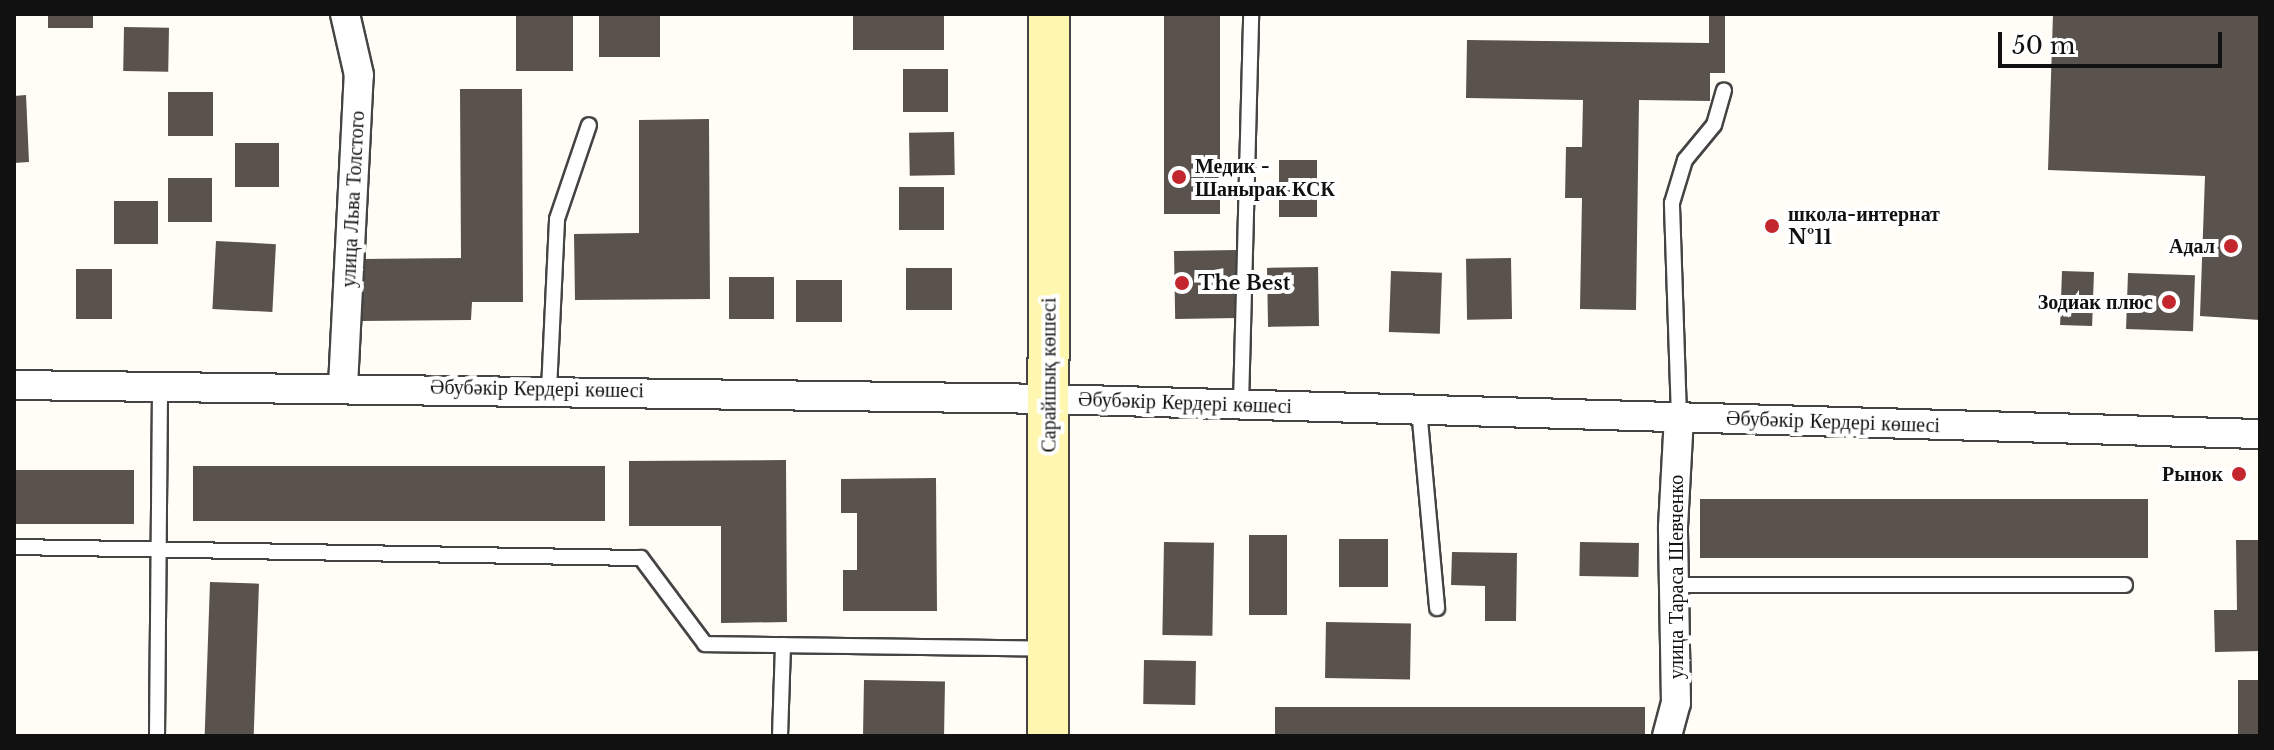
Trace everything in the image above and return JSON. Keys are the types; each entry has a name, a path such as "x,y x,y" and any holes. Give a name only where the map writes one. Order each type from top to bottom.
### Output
{"street":[{"name":"улица Льва Толстого","path":"343,386 359,75 345,14"},
{"name":"Сарайшық көшесі","path":"1048,736 1049,14"},
{"name":"Әбубәкір Кердері көшесі","path":"14,385 343,386 1050,399 2260,434"},
{"name":"улица Тараса Шевченко","path":"1667,736 1676,703 1679,417"}],"lane":[{"path":"1241,404 1251,14"},
{"path":"1679,417 1672,203 1685,160 1714,125 1724,90"},
{"path":"549,390 557,219 589,125"},
{"path":"157,736 160,387"},
{"path":"1419,409 1437,608"},
{"path":"14,547 641,558 705,644 1049,649"},
{"path":"1675,585 2125,585"},
{"path":"780,736 783,645"}],"building":[{"path":"48,14 93,14 93,28 48,28"},
{"path":"516,14 573,14 573,71 516,71"},
{"path":"599,14 660,14 660,57 599,57"},
{"path":"853,14 944,14 944,50 853,50"},
{"path":"1164,14 1220,14 1220,214 1164,214"},
{"path":"1709,14 1725,14 1725,73 1710,73 1710,101 1639,100 1636,310 1580,309 1582,198 1565,198 1566,147 1582,147 1583,100 1466,98 1467,40 1709,43"},
{"path":"2053,14 2260,14 2260,320 2200,316 2205,176 2048,170"},
{"path":"124,27 169,28 168,72 123,71"},
{"path":"903,69 948,69 948,112 903,112"},
{"path":"460,89 522,89 523,302 472,302 471,320 361,321 361,259 461,258"},
{"path":"168,92 213,92 213,136 168,136"},
{"path":"26,95 29,162 14,163 14,96"},
{"path":"709,119 710,299 575,300 574,234 639,233 639,120"},
{"path":"954,132 955,175 910,176 909,133"},
{"path":"235,143 279,143 279,187 235,187"},
{"path":"1279,160 1317,160 1317,217 1279,217"},
{"path":"168,178 212,178 212,222 168,222"},
{"path":"899,187 944,187 944,230 899,230"},
{"path":"114,201 158,201 158,244 114,244"},
{"path":"216,241 276,244 272,312 212,309"},
{"path":"1237,250 1238,318 1175,319 1174,251"},
{"path":"1511,258 1512,319 1467,320 1466,259"},
{"path":"1318,267 1319,326 1268,327 1267,268"},
{"path":"906,268 952,268 952,310 906,310"},
{"path":"76,269 112,269 112,319 76,319"},
{"path":"1391,271 1442,273 1440,334 1389,332"},
{"path":"2062,271 2094,272 2092,326 2060,325"},
{"path":"2128,273 2195,275 2193,331 2126,329"},
{"path":"729,277 774,277 774,319 729,319"},
{"path":"796,280 842,280 842,322 796,322"},
{"path":"786,460 787,622 721,623 721,526 629,526 629,461"},
{"path":"193,466 605,466 605,521 193,521"},
{"path":"14,470 134,470 134,524 14,524"},
{"path":"936,478 937,611 843,611 843,570 857,570 857,513 841,513 841,479"},
{"path":"1700,499 2148,499 2148,558 1700,558"},
{"path":"1249,535 1287,535 1287,615 1249,615"},
{"path":"1339,539 1388,539 1388,587 1339,587"},
{"path":"2236,540 2260,540 2260,651 2215,652 2214,610 2237,610"},
{"path":"1164,542 1214,543 1212,636 1162,635"},
{"path":"1580,542 1639,543 1638,577 1579,576"},
{"path":"1452,552 1517,553 1516,621 1485,621 1485,586 1451,585"},
{"path":"210,582 259,584 254,736 205,736"},
{"path":"1326,622 1411,623 1410,679 1325,678"},
{"path":"1144,660 1196,661 1195,705 1143,704"},
{"path":"864,680 945,681 944,736 863,736"},
{"path":"2238,680 2260,680 2260,736 2238,736"},
{"path":"1275,707 1645,707 1645,736 1275,736"}],"place":[{"name":"Медик - Шанырак КСК","path":"1179,177"},
{"name":"школа-интернат №11","path":"1772,226"},
{"name":"Адал","path":"2231,246"},
{"name":"The Best","path":"1182,283"},
{"name":"Зодиак плюс","path":"2169,302"},
{"name":"Рынок","path":"2239,474"}]}
